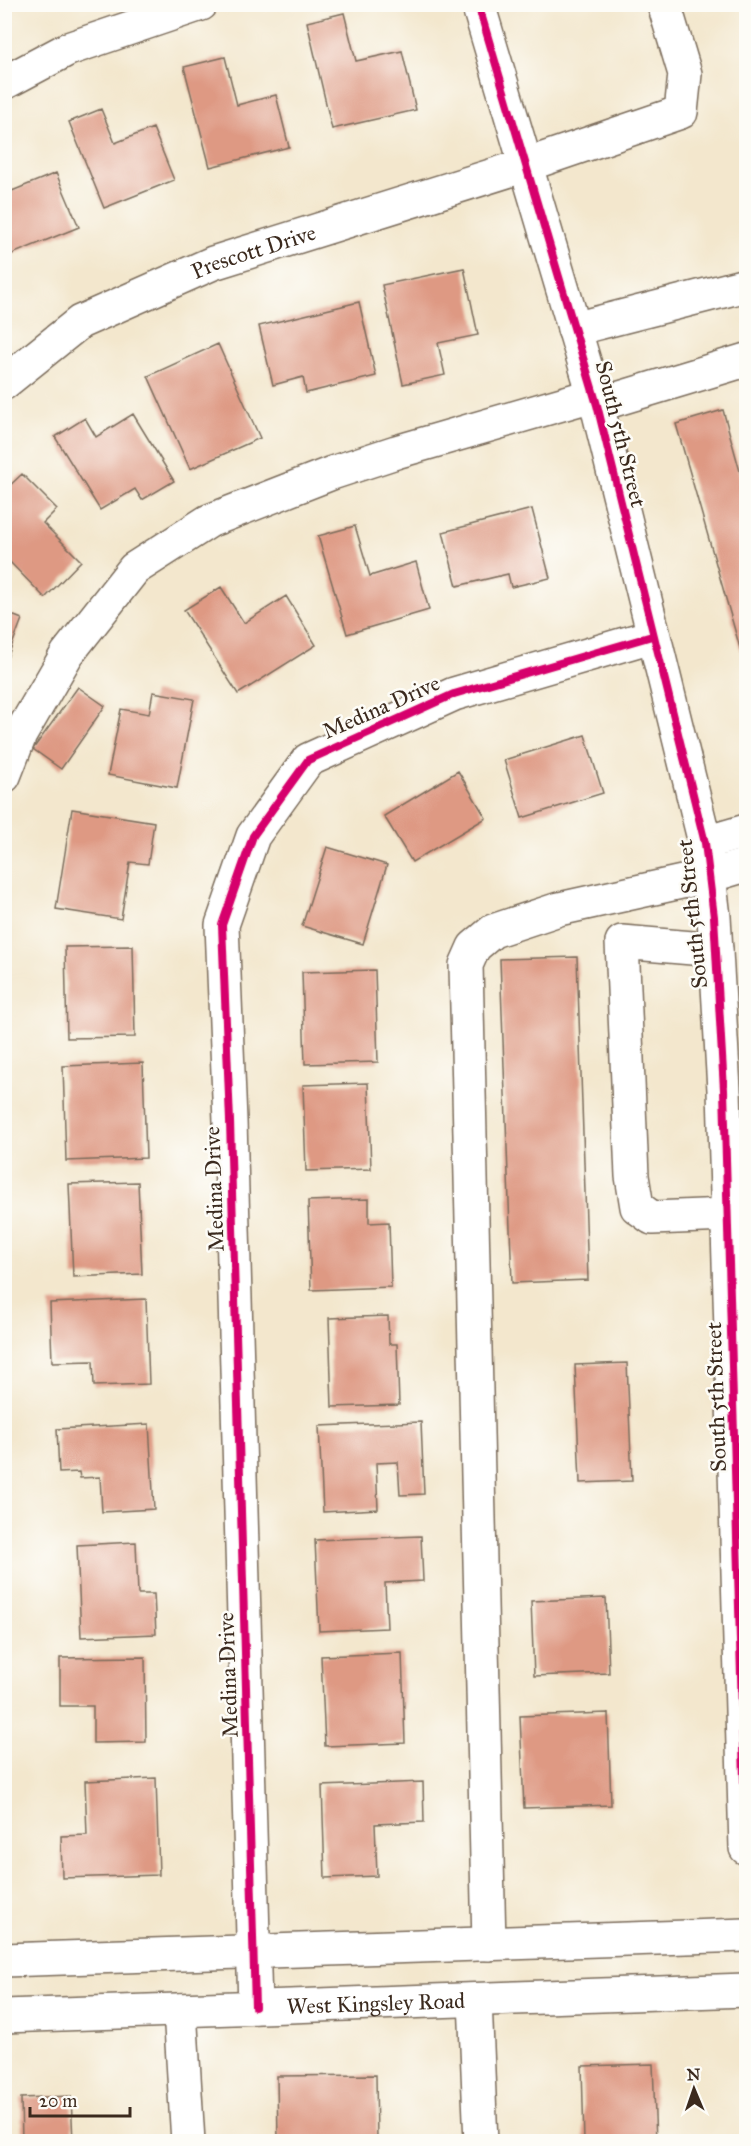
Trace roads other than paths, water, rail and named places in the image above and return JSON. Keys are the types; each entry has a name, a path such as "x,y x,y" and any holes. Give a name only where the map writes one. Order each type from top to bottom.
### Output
{"street":[{"path":"4,83 68,49 201,4"},
{"name":"South 5th Street","path":"478,4 595,400 705,843 716,950 735,1090 728,1215 746,1847"},
{"name":"Prescott Drive","path":"4,383 80,322 213,262 526,165 681,112 685,74 664,4"},
{"path":"574,329 747,285"},
{"path":"4,776 20,735 67,654 134,570 209,521 332,473 396,452 747,360"},
{"name":"Medina Drive","path":"255,2007 231,1145 222,925 253,836 308,759 454,694 652,636"},
{"path":"705,843 747,831"},
{"path":"489,1944 466,964 474,947 493,932 559,909 709,876 747,865"},
{"path":"716,950 622,942 631,1164 637,1207 652,1218 728,1215"},
{"path":"4,1951 5,1960 747,1935"},
{"name":"West Kingsley Road","path":"4,2016 747,1990"},
{"path":"475,2000 481,2142"},
{"path":"180,2010 188,2142"}]}
